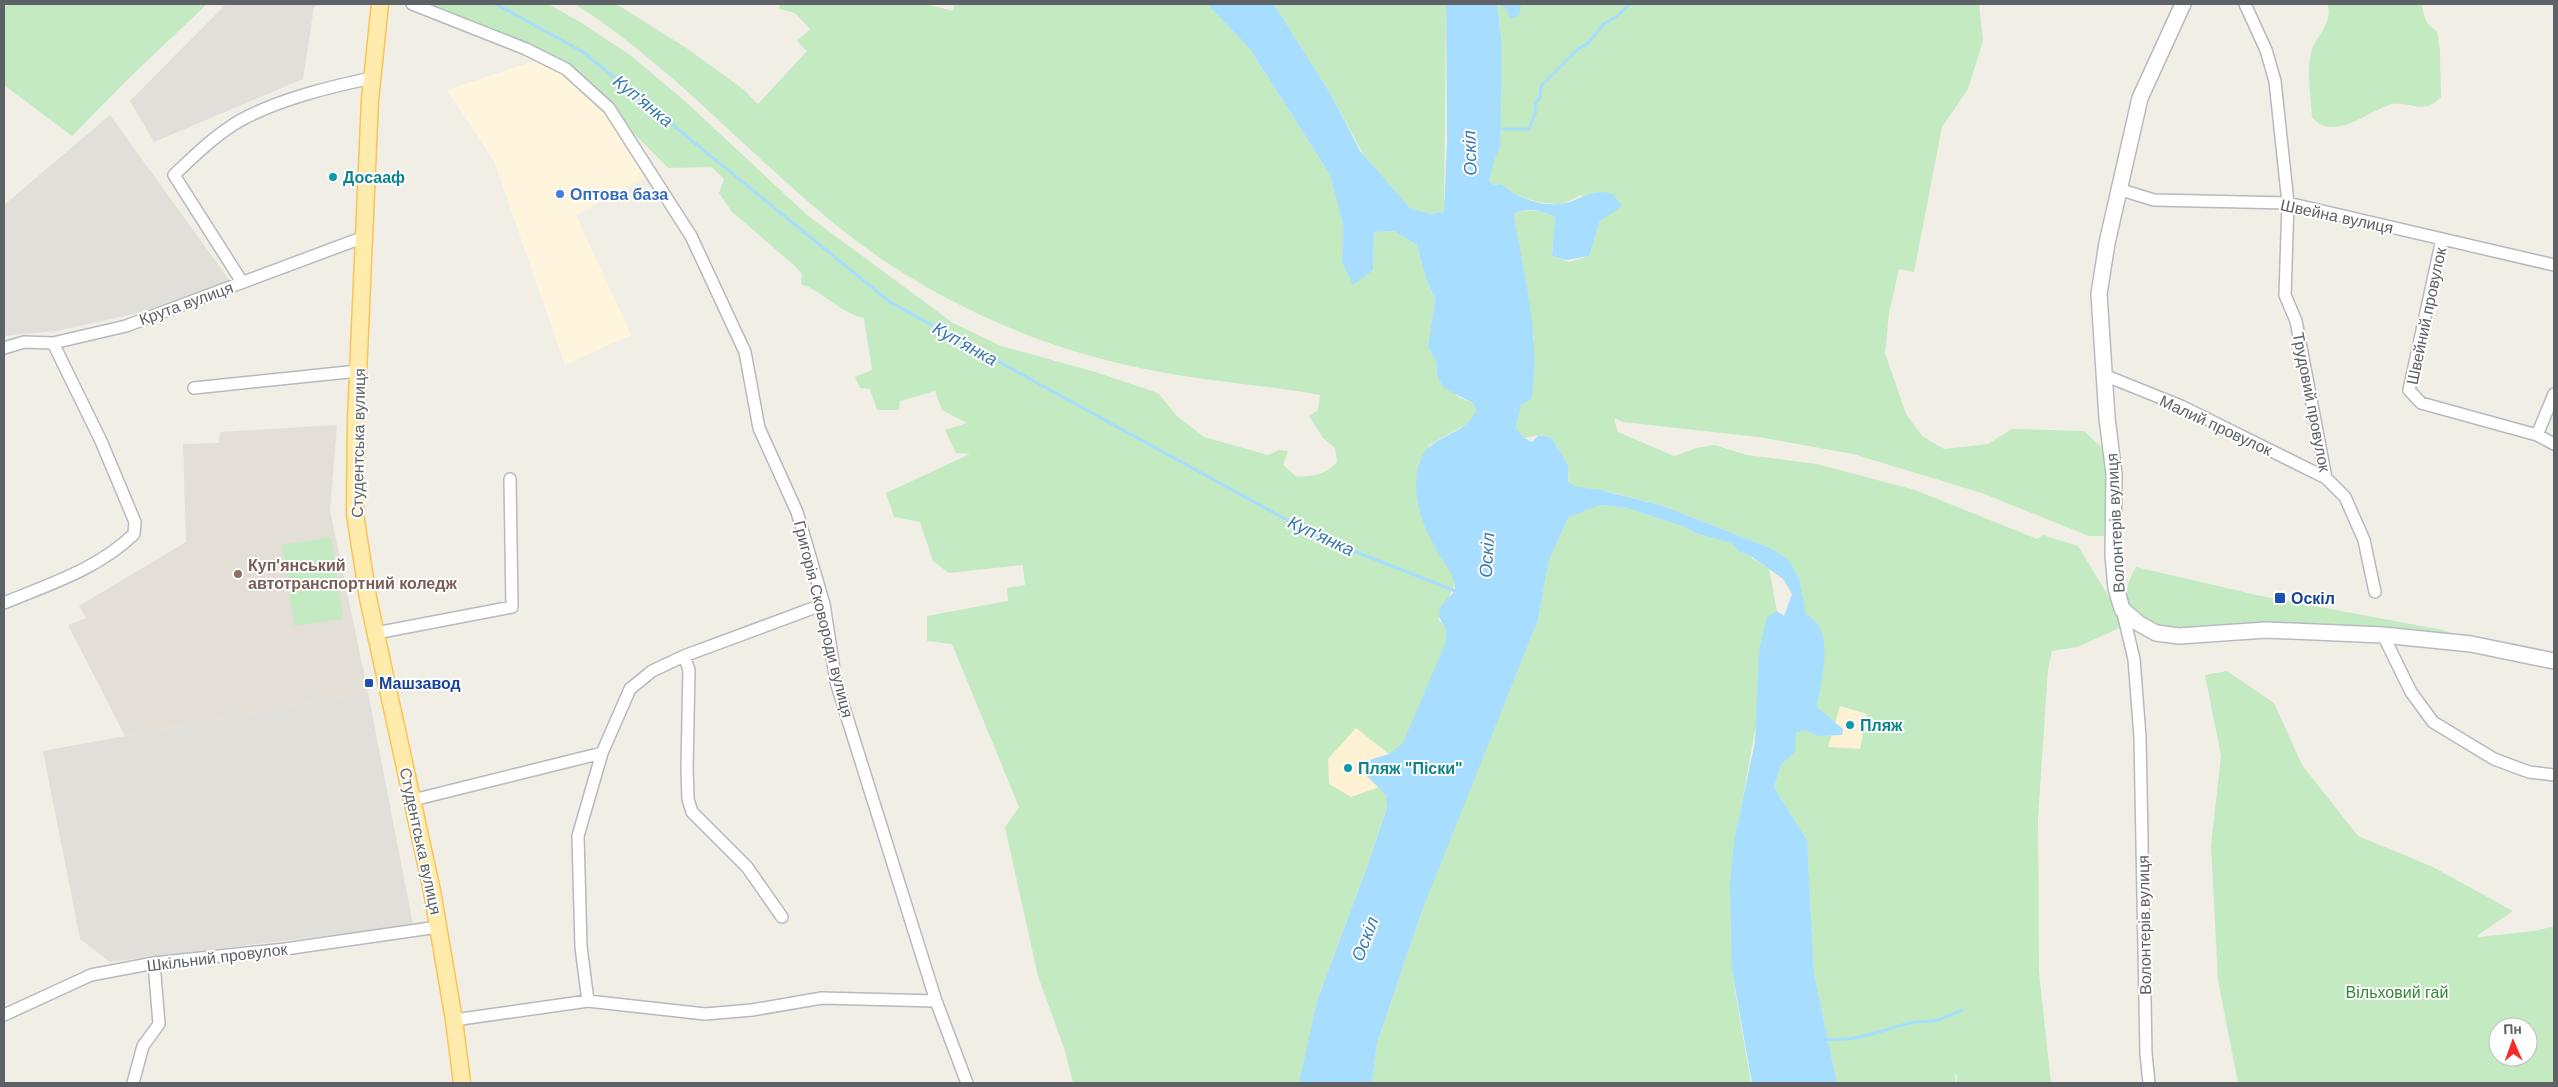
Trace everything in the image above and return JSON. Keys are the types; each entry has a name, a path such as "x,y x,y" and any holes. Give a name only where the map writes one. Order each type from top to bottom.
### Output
{"main road":[{"name":"Студентська вулиця","path":"380,4 372,78 364,238 358,371 355,514 376,633 413,800 438,927 454,1020 462,1083"}],"street":[{"name":"Григорія Сковороди вулиця","path":"412,4 526,49 566,69 609,108 691,236 745,352 758,428 798,512 824,604 836,682 936,1002 966,1083"},
{"name":"Волонтерів вулиця","path":"2149,1083 2146,1054 2140,737 2134,659 2116,588 2114,563 2114,474 2104,375 2100,294 2118,189 2140,98 2183,4"},
{"name":"Трудовий провулок","path":"2245,4 2266,50 2275,82 2288,203 2285,295 2296,321 2326,478 2345,497 2364,540 2375,592"},
{"path":"242,282 174,176 206,144 242,120 293,99 372,78"},
{"name":"Швейна вулиця","path":"2118,189 2154,200 2288,203 2554,266"},
{"name":"Крута вулиця","path":"4,348 24,342 53,343 126,326 364,238"},
{"name":"Швейний провулок","path":"2442,239 2409,390 2421,403 2537,435"},
{"path":"4,603 80,572 123,545 134,534 135,522 101,441 53,343"},
{"path":"194,388 358,371"},
{"name":"Малий провулок","path":"2104,375 2181,406 2326,478"},
{"path":"2554,394 2537,435 2554,444"},
{"path":"376,633 512,608 510,479"},
{"path":"588,1000 580,948 578,836 602,753 630,689 652,670 684,656 824,604"},
{"path":"2122,609 2138,623 2156,633 2179,636 2266,630 2383,635 2471,644 2554,661"},
{"path":"2383,635 2411,692 2433,722 2494,759 2529,772 2554,775"},
{"path":"684,656 689,670 687,768 688,799 692,812 747,868 782,917"},
{"path":"413,800 602,753"},
{"name":"Шкільний провулок","path":"4,1015 91,975 154,963 284,949 438,927"},
{"path":"133,1083 143,1046 159,1024 154,963"},
{"path":"454,1020 588,1000 705,1014 752,1010 822,998 936,1002"}],"shaded area":[{"path":"226,4 321,4 314,7 303,79 154,142 130,101"},
{"name":"Оптова база","path":"543,58 609,108 651,174 576,215 631,335 565,365 494,161 447,90"},
{"path":"110,115 230,281 147,311 57,331 4,336 4,205"},
{"name":"Куп'янський автотранспортний коледж","path":"337,425 330,511 368,692 125,736 68,625 86,618 79,606 186,542 183,444 219,443 220,432"},
{"name":"Машзавод","path":"368,692 413,925 110,962 80,939 43,751"}],"green space":[{"path":"4,4 207,4 130,77 72,136 4,85"},
{"path":"412,4 548,4 580,22 630,55 687,103 807,215 953,323 1001,346 1092,371 1158,393 1177,416 1204,437 1268,455 1279,450 1288,451 1283,465 1297,477 1319,474 1328,470 1337,462 1335,448 1323,438 1309,416 1318,410 1320,395 1162,372 1099,358 1058,346 1018,331 941,295 870,251 836,225 677,82 610,28 575,4 616,4 685,47 743,89 758,104 807,51 797,41 810,29 795,13 779,9 780,4 926,4 953,11 954,4 1207,4 1250,49 1330,175 1343,225 1342,262 1373,268 1374,232 1394,231 1417,245 1427,282 1435,299 1428,347 1436,362 1437,376 1460,398 1473,403 1476,411 1472,421 1429,445 1456,577 1453,589 1439,620 1446,628 1445,644 1404,745 1389,754 1369,760 1367,776 1387,795 1387,806 1366,870 1320,993 1299,1083 1073,1083 1065,1051 1038,976 1005,827 1019,807 952,644 927,641 927,616 1008,601 1007,588 1025,585 1023,565 949,573 933,561 920,522 894,517 886,493 970,454 956,453 945,430 967,423 942,410 935,391 900,401 899,410 877,410 870,389 860,388 855,377 872,370 864,318 848,312 818,292 801,284 802,274 794,265 732,212 719,193 724,179 712,167 668,168 609,108 566,69"},
{"path":"1274,4 1446,4 1444,212 1430,214 1410,208 1364,156 1333,98"},
{"path":"1497,4 1979,4 1983,41 1968,89 1942,127 1914,272 1899,269 1889,313 1885,353 1906,414 1922,436 1944,449 1988,444 2012,429 2084,431 2112,457 2104,536 2089,536 1982,493 1853,454 1759,437 1623,422 1614,418 1618,432 1674,456 1697,448 1714,445 1747,455 1817,464 1915,490 2037,539 2043,535 2078,546 2126,625 2077,647 2052,651 2048,669 2038,818 2039,972 2051,1083 1957,1083 1955,1073 1956,1083 1837,1083 1814,973 1807,840 1774,787 1781,765 1795,752 1796,733 1805,730 1818,736 1813,618 1803,613 1768,547 1663,506 1607,491 1583,489 1569,516 1599,505 1627,508 1685,527 1695,533 1732,543 1738,551 1751,556 1753,560 1769,569 1777,611 1767,620 1759,661 1756,725 1733,853 1734,984 1751,1083 1372,1083 1377,1043 1426,899 1538,620 1549,560 1569,517 1568,465 1552,438 1539,435 1524,438 1516,428 1534,339 1514,214 1524,211 1535,211 1555,217 1552,256 1569,262 1589,256 1600,221 1581,195 1561,204 1543,203 1514,193 1502,184 1494,185 1489,180 1502,44"},
{"path":"2327,4 2422,4 2424,16 2433,29 2437,31 2440,51 2441,97 2424,107 2401,104 2385,106 2343,126 2321,125 2312,117 2309,63 2313,47 2329,16"},
{"path":"331,537 343,619 294,626 282,545"},
{"path":"2136,567 2261,596 2443,630 2499,650 2391,630 2164,631 2143,619 2130,606 2127,599 2127,590"},
{"name":"Вільховий гай","path":"2227,671 2274,703 2302,765 2358,836 2433,867 2513,911 2478,935 2479,937 2535,931 2554,926 2554,1083 2238,1083 2218,980 2211,846 2221,756 2205,675"}],"sand":[{"name":"Пляж","path":"1840,706 1867,714 1860,749 1828,747"},
{"name":"Пляж \"Піски\"","path":"1356,728 1389,754 1367,776 1379,787 1351,797 1329,784 1328,759"}],"water":[{"path":"1207,4 1274,4 1333,98 1360,151 1410,208 1430,214 1444,212 1447,141 1446,4 1497,4 1502,44 1500,149 1495,158 1489,180 1494,185 1502,184 1521,197 1544,204 1567,203 1590,194 1603,192 1612,193 1622,206 1600,221 1589,256 1566,260 1552,256 1555,217 1540,211 1530,210 1514,214 1530,306 1534,353 1531,399 1521,405 1516,428 1524,438 1532,442 1539,435 1552,438 1568,465 1568,482 1576,487 1601,490 1663,506 1768,547 1788,559 1799,578 1806,614 1816,621 1824,643 1825,656 1817,707 1843,729 1842,735 1818,736 1805,730 1796,733 1795,752 1781,765 1774,787 1807,840 1814,973 1837,1083 1752,1083 1732,970 1730,884 1734,841 1755,742 1759,651 1767,617 1777,611 1784,616 1792,594 1783,579 1751,556 1738,551 1732,543 1695,533 1685,527 1627,508 1600,505 1569,517 1549,560 1538,620 1423,908 1377,1043 1372,1083 1299,1083 1317,1001 1366,870 1387,807 1386,795 1367,776 1366,767 1369,760 1389,754 1403,743 1445,644 1446,628 1439,612 1443,604 1455,591 1455,586 1423,522 1417,497 1417,471 1421,459 1432,444 1465,426 1476,411 1473,403 1444,388 1437,376 1436,362 1428,347 1435,298 1427,282 1417,245 1394,231 1374,232 1373,270 1353,285 1342,262 1343,225 1330,175 1250,49"},
{"path":"1497,4 1521,4 1519,15 1510,19 1507,9"}],"waterway":[{"name":"Куп'янка","path":"496,4 583,52 890,302 1318,537 1458,592"},
{"path":"1500,129 1529,129 1536,111 1535,103 1540,98 1541,86 1578,49 1587,44 1605,23 1617,16 1630,4"},
{"path":"1827,1039 1848,1039 1869,1035 1910,1023 1937,1020 1962,1010"}],"place":[{"name":"Досааф","path":"333,177"},
{"name":"Оптова база","path":"560,194"},
{"name":"Куп'янський автотранспортний коледж","path":"238,574"},
{"name":"Оскіл","path":"2280,598"},
{"name":"Машзавод","path":"369,683"},
{"name":"Пляж","path":"1850,725"},
{"name":"Пляж \"Піски\"","path":"1348,768"}]}
